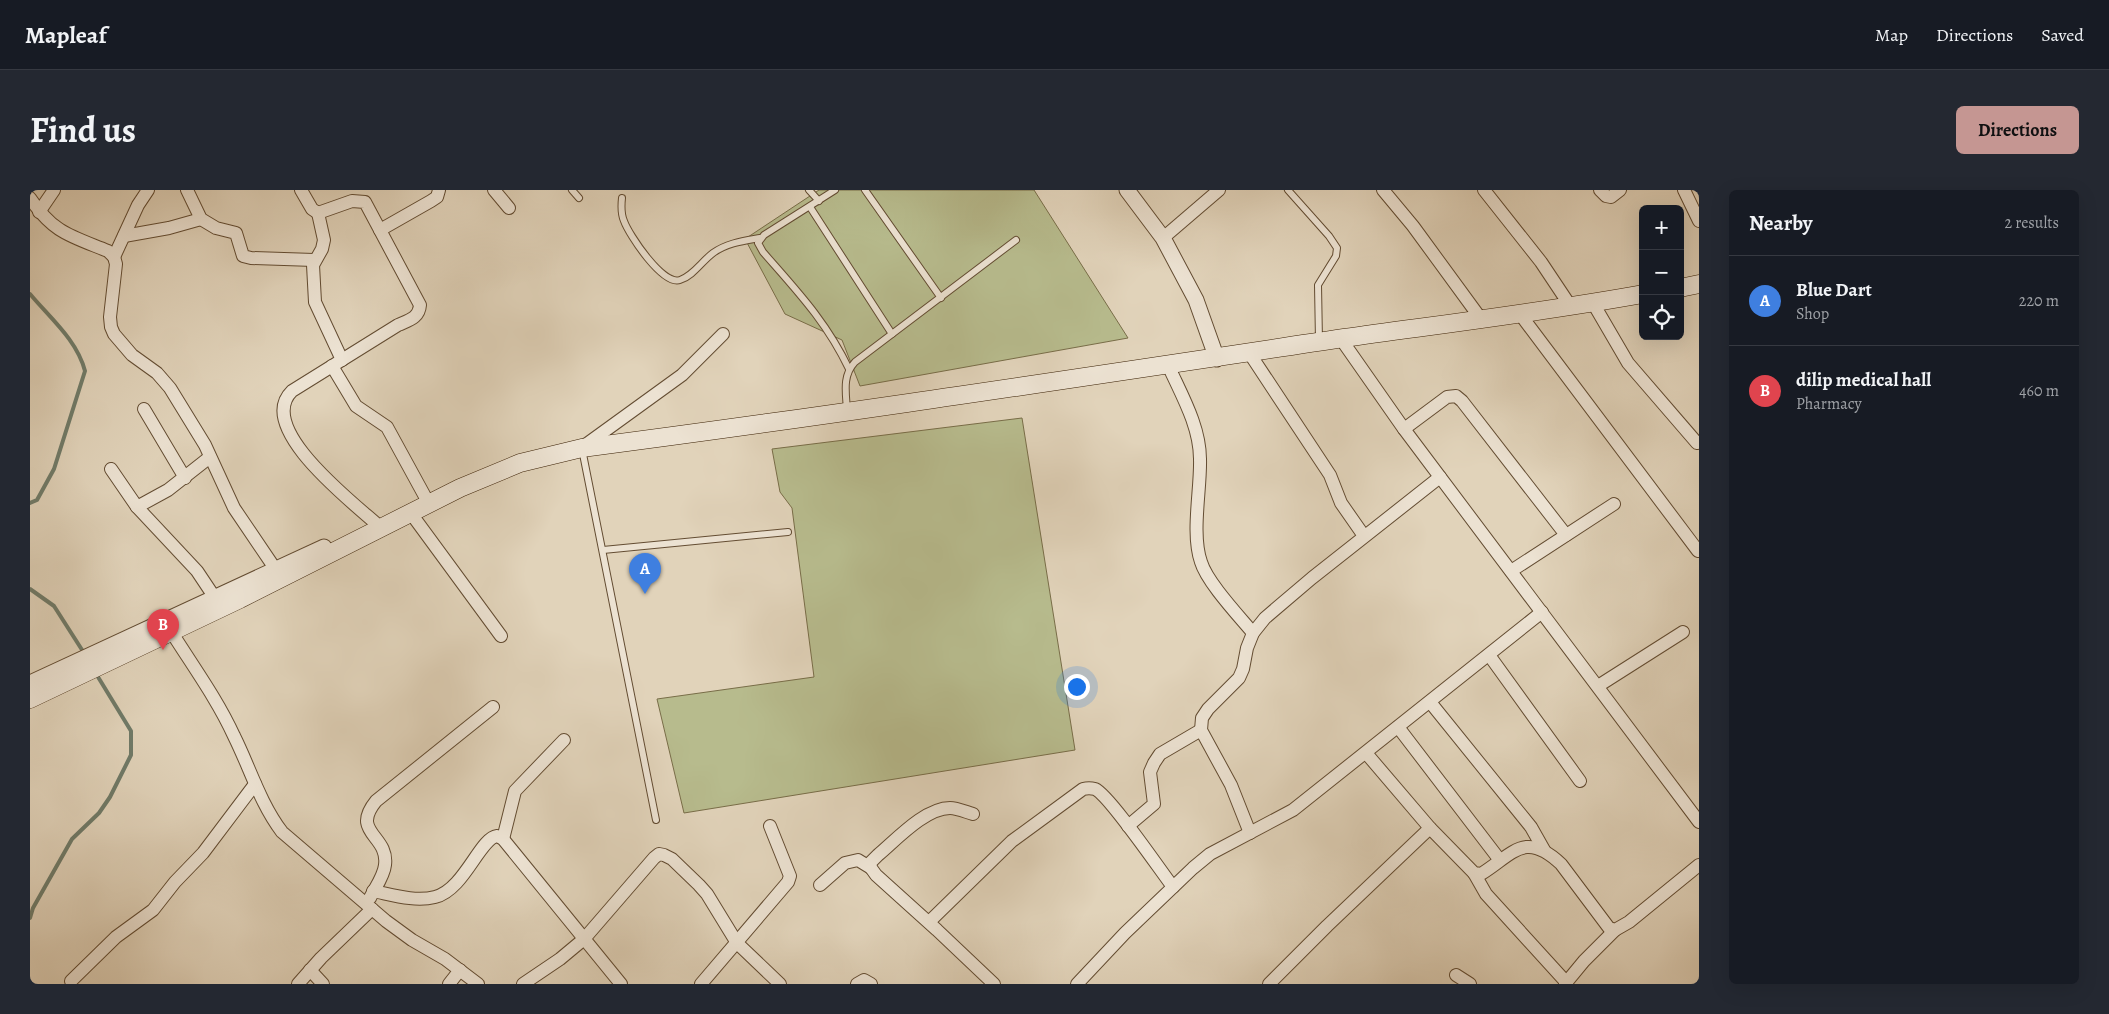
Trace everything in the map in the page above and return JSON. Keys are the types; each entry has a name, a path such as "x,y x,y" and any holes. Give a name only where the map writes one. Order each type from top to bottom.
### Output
{"main road":[{"path":"1684,287 1699,284"},
{"path":"30,698 99,662 318,555 350,543 428,502 520,463 582,448 1217,359 1341,339 1571,307 1639,295"},
{"path":"30,690 83,670"}],"street":[{"path":"39,212 54,190"},
{"path":"114,257 138,204 148,190"},
{"path":"187,190 201,219 216,228 236,233 243,256 251,258 314,260"},
{"path":"301,190 312,210 318,213 358,200 365,202 420,305 416,316 287,395 282,409 284,418 303,455 380,527"},
{"path":"380,230 437,197 439,190"},
{"path":"494,190 508,208"},
{"path":"1127,190 1163,238 1196,300 1217,359"},
{"path":"1163,238 1218,190"},
{"path":"1383,190 1413,226 1481,319"},
{"path":"1484,190 1541,262 1571,307"},
{"path":"1600,190 1606,196 1611,197 1620,190"},
{"path":"1684,190 1699,220"},
{"path":"30,198 45,219 64,233 108,251 114,257 116,264 110,318 114,334 132,355 157,373 164,382 210,457 234,508 276,570"},
{"path":"318,213 324,240 322,249 314,260 315,302 337,363 356,406 387,427 428,502"},
{"path":"124,236 169,228 201,219"},
{"path":"1593,303 1628,363 1697,443"},
{"path":"1520,314 1698,551"},
{"path":"582,448 682,376 724,334"},
{"path":"1341,339 1404,429 1699,822"},
{"path":"1250,354 1330,475 1341,503 1364,536"},
{"path":"1168,365 1195,427 1199,444 1198,543 1201,562 1209,577 1252,633"},
{"path":"1404,429 1447,397 1456,396 1462,401 1566,535"},
{"path":"144,408 185,478"},
{"path":"137,507 185,478 210,457"},
{"path":"111,469 137,507 198,571 215,598"},
{"path":"1250,833 1231,785 1201,730 1202,718 1208,709 1239,678 1252,633 1265,618 1364,536 1440,477"},
{"path":"1511,572 1614,504"},
{"path":"410,512 501,636"},
{"path":"99,662 215,598 330,544 350,543"},
{"path":"99,662 174,636 336,556 350,543"},
{"path":"1077,984 1173,887 1210,854 1293,810 1542,612"},
{"path":"1598,686 1683,632"},
{"path":"174,636 218,705 235,736 273,821 282,832 369,907 412,940 430,950 478,984"},
{"path":"1489,655 1580,781"},
{"path":"30,683 83,670"},
{"path":"30,705 83,670"},
{"path":"1430,702 1532,827 1544,850"},
{"path":"298,984 369,907 385,861 382,848 366,823 366,816 369,810 376,801 493,706"},
{"path":"1398,727 1499,859"},
{"path":"1128,826 1154,804 1150,772 1160,754 1201,730"},
{"path":"503,839 515,791 564,740"},
{"path":"1366,753 1430,828 1474,873 1486,894 1565,983 1615,930 1629,922 1699,865"},
{"path":"71,981 116,937 153,910 175,882 203,853 255,784"},
{"path":"929,922 1012,841 1083,789 1095,790 1100,793 1128,826 1173,887"},
{"path":"871,868 870,862 928,814 940,809 952,808 973,814"},
{"path":"701,984 783,889 790,876 770,826"},
{"path":"1269,984 1430,828"},
{"path":"373,891 424,899 442,895 465,875 489,839 498,836 503,839 621,984"},
{"path":"1474,873 1481,874 1499,859 1520,848 1531,846 1544,850 1561,864 1604,923 1609,928 1615,930"},
{"path":"523,984 560,959 584,939 654,858 659,854 664,854 672,859 699,885 707,894 737,943 780,984"},
{"path":"820,885 845,864 858,860 871,868 876,875 994,984"},
{"path":"310,970 323,984"},
{"path":"449,984 460,970"},
{"path":"1456,975 1470,984"},
{"path":"857,984 864,980 871,984"}],"lane":[{"path":"572,190 579,198"},
{"path":"809,190 819,201"},
{"path":"622,198 621,212 623,220 636,244 664,275 672,280 679,281 726,245 760,238 835,190"},
{"path":"865,190 941,298"},
{"path":"1288,190 1329,236 1337,248 1336,256 1318,285 1319,343"},
{"path":"810,207 892,334"},
{"path":"760,238 758,243 760,248 818,315 838,346 849,369"},
{"path":"847,410 845,386 849,369 1016,240"},
{"path":"582,448 656,820"},
{"path":"603,550 788,532"}],"green space":[{"path":"819,190 1034,190 1128,338 860,386 842,340 785,314 745,239"},
{"path":"1022,418 1075,750 684,813 657,699 814,677 792,508 780,492 772,449"}],"waterway":[{"path":"30,294 69,339 76,349 85,371 54,469 37,500 30,503"},
{"path":"30,589 54,606 84,653"},
{"path":"30,918 33,908 72,839 99,813 110,797 131,755 131,731 95,672"}],"place":[{"name":"Blue Dart","path":"645,594"},
{"name":"dilip medical hall","path":"163,650"}]}
